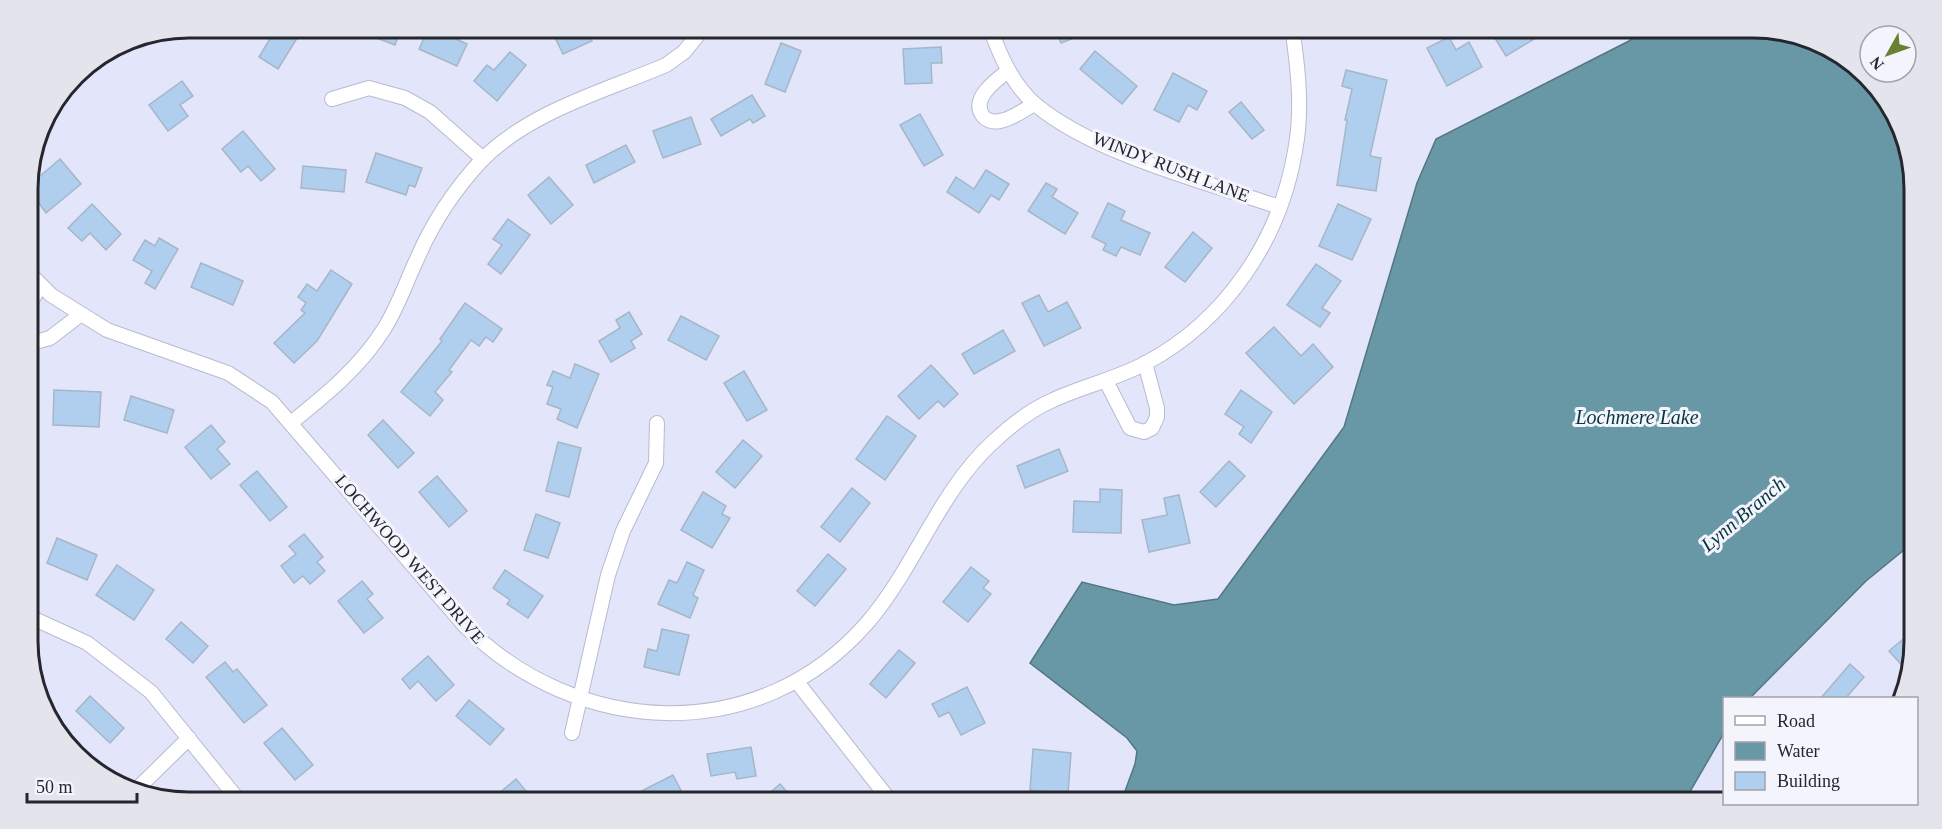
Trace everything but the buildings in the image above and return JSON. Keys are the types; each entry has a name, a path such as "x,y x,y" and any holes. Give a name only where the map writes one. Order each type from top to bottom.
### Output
{"street":[{"path":"292,422 344,379 372,346 396,308 436,223 483,159 536,122 666,65 684,52 695,38"},
{"name":"WINDY RUSH LANE","path":"994,38 1008,71 1034,104 1095,141 1279,207"},
{"name":"LOCHWOOD WEST DRIVE","path":"40,285 80,315 128,339 228,373 272,402 292,422 483,643 526,675 578,699 623,710 698,711 733,704 797,682 832,657 869,620 981,453 1014,423 1054,399 1106,381 1145,363 1188,336 1222,304 1257,257 1279,207 1290,173 1297,131 1299,87 1293,38"},
{"path":"1008,71 984,94 979,108 982,115 992,122 1000,121 1034,104"},
{"path":"332,99 369,88 405,98 430,112 483,159"},
{"path":"38,289 40,285"},
{"path":"38,341 50,338 80,315"},
{"path":"1106,381 1130,428 1144,432 1152,428 1157,417 1145,363"},
{"path":"572,733 578,699 616,553 656,463 657,423"},
{"path":"38,621 87,643 151,692 232,792"},
{"path":"797,682 883,792"},
{"path":"142,784 189,738"}],"water":[{"name":"Lochmere Lake","path":"1634,38 1783,40 1811,49 1846,69 1858,80 1858,84 1862,84 1873,96 1884,113 1893,131 1903,169 1904,550 1866,581 1751,697 1723,697 1723,735 1690,791 1125,791 1135,764 1137,751 1127,738 1030,663 1082,582 1174,605 1218,599 1344,427 1417,183 1436,139"}],"water label":[{"name":"Lynn Branch","path":"1743,514"}]}
